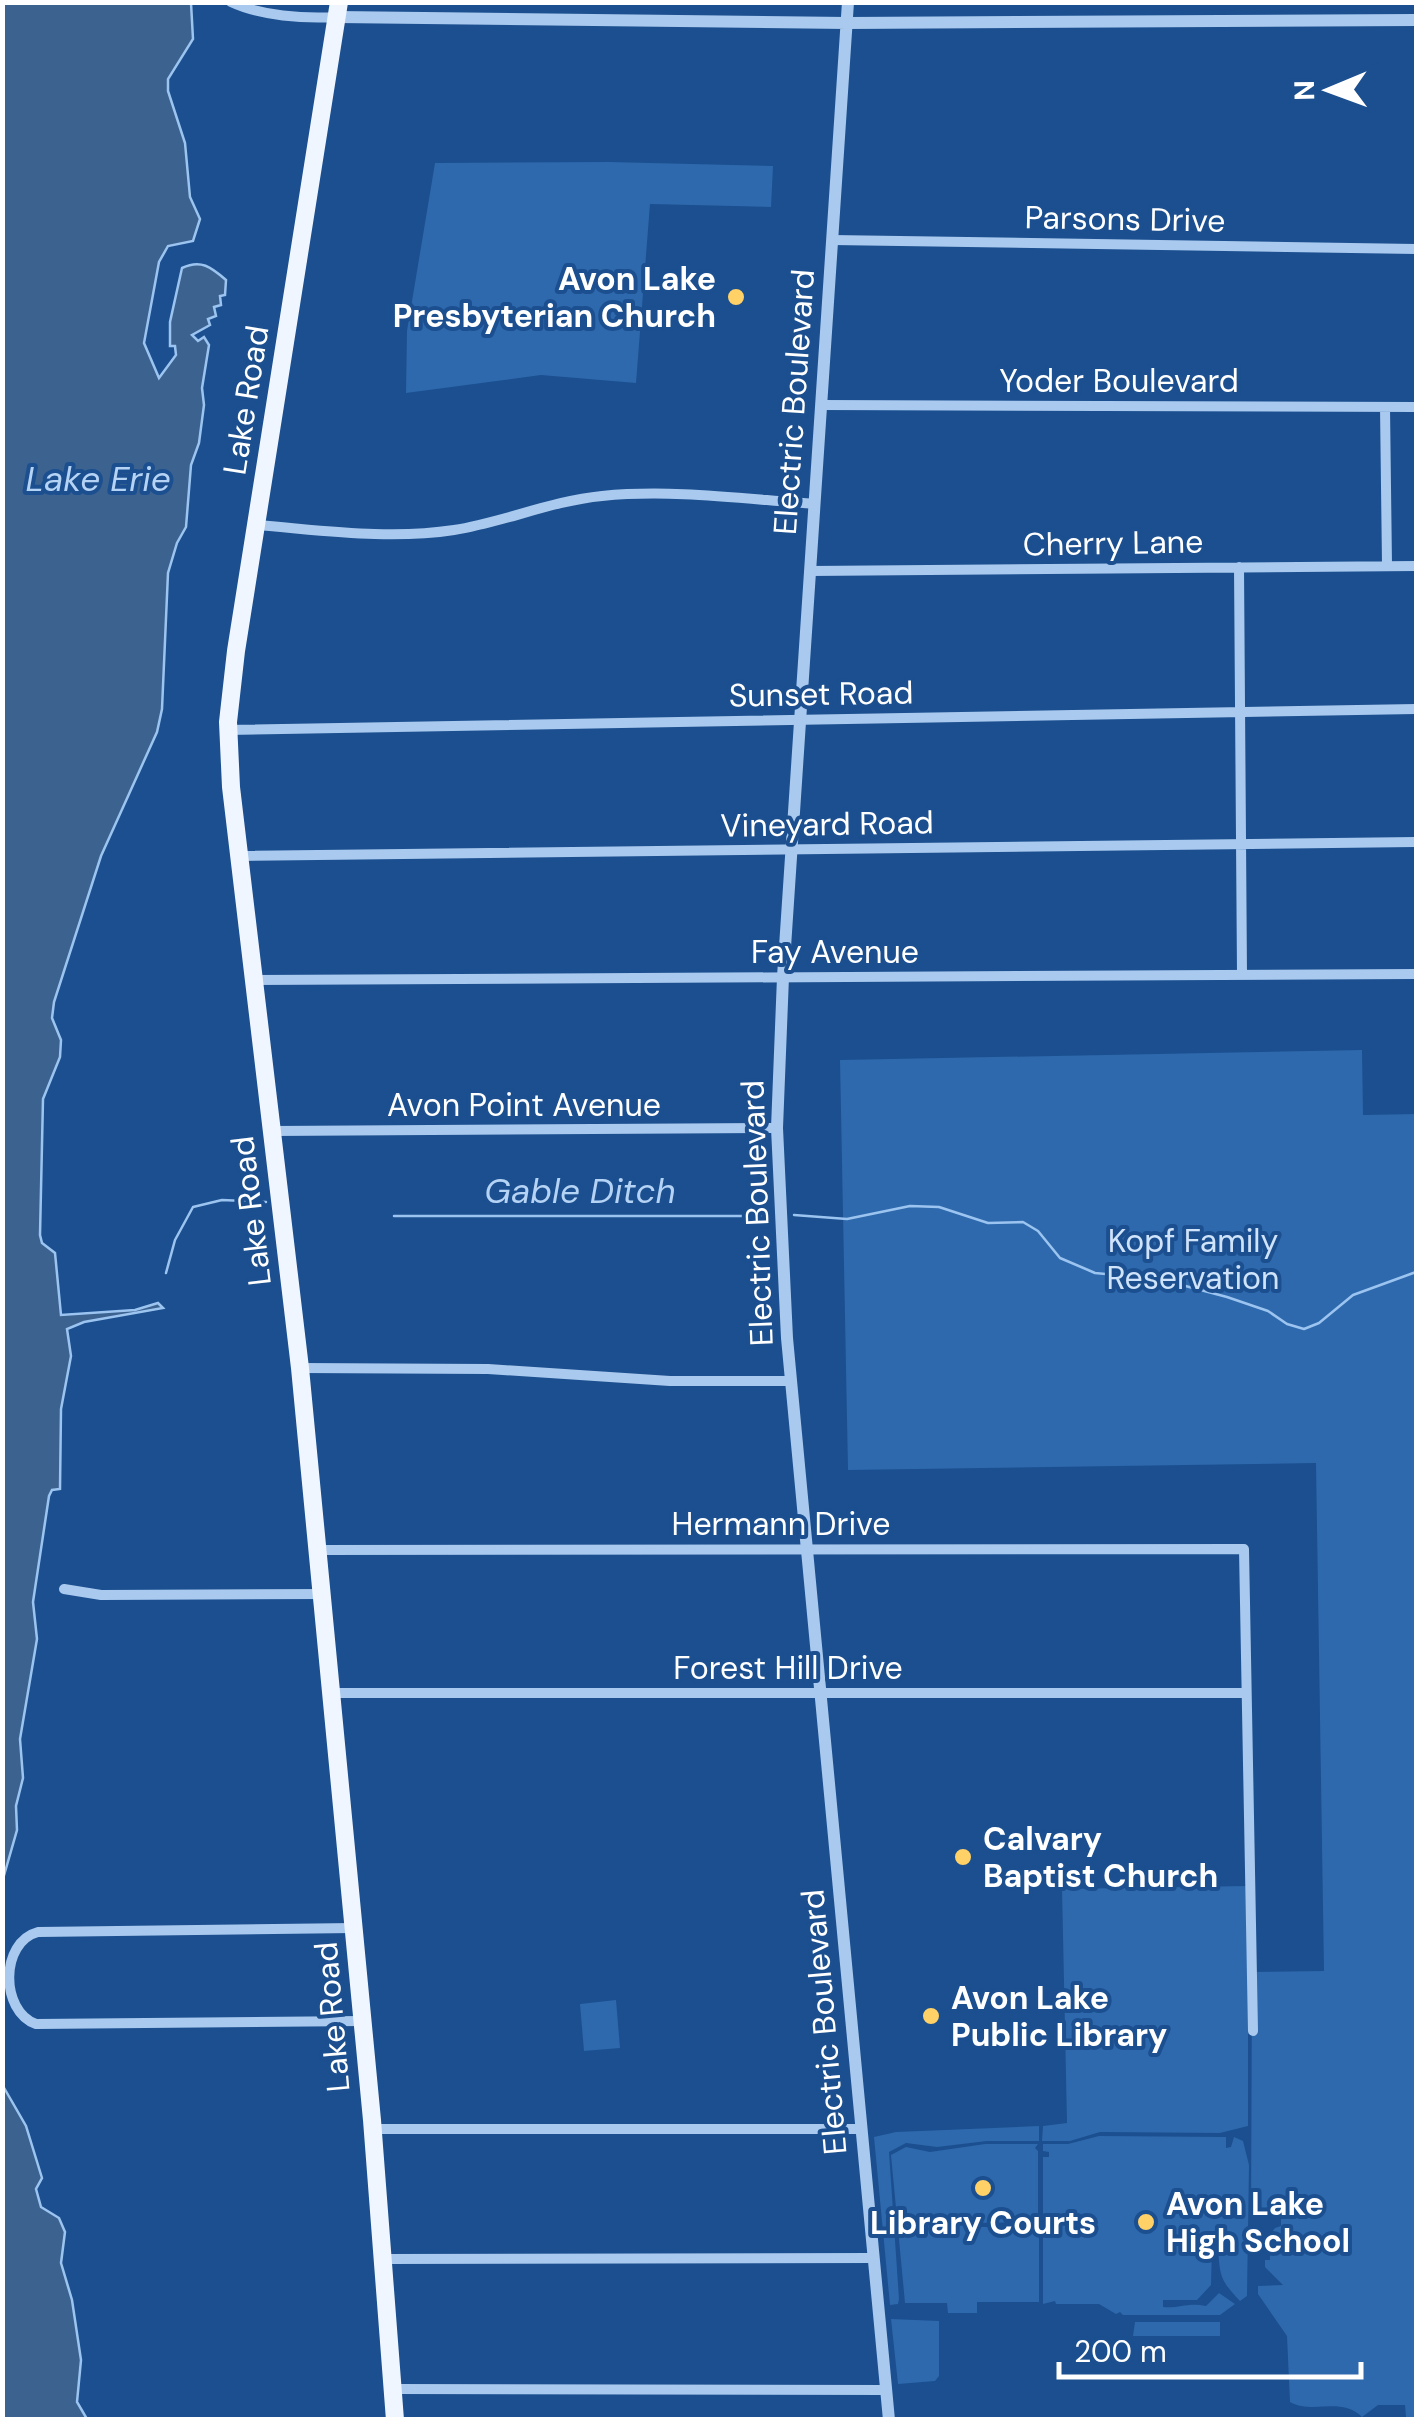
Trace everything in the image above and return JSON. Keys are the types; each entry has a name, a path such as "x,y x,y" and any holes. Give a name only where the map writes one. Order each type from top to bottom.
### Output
{"main road":[{"name":"Lake Road","path":"338,10 227,730 238,856 300,1368 373,2130 395,2420"}],"street":[{"path":"231,2 250,9 318,18 338,10 847,22 1416,20"},
{"name":"Electric Boulevard","path":"848,2 791,850 777,1128 791,1381 890,2420"},
{"name":"Parsons Drive","path":"832,240 1416,248"},
{"name":"Yoder Boulevard","path":"821,406 1416,407"},
{"path":"1385,407 1387,565"},
{"path":"256,524 358,534 424,534 490,522 563,502 634,494 814,504"},
{"name":"Cherry Lane","path":"810,571 1416,566"},
{"path":"1239,567 1242,975"},
{"name":"Sunset Road","path":"227,730 1416,709"},
{"name":"Vineyard Road","path":"238,856 1416,842"},
{"name":"Fay Avenue","path":"254,980 1416,974"},
{"name":"Avon Point Avenue","path":"272,1132 777,1128"},
{"path":"300,1368 488,1369 670,1381 791,1381"},
{"name":"Hermann Drive","path":"318,1550 1244,1550 1245,1692"},
{"path":"64,1590 101,1595 322,1594"},
{"path":"1245,1692 1253,2031"},
{"name":"Forest Hill Drive","path":"332,1693 1245,1692"},
{"path":"354,1928 38,1932 15,1944 7,1961 9,2001 20,2016 36,2024 363,2021"},
{"path":"373,2130 862,2129"},
{"path":"384,2259 874,2258"},
{"path":"394,2389 887,2390"}],"green space":[{"path":"435,163 773,166 771,207 650,204 636,383 541,375 406,393 407,331"},
{"name":"Kopf Family Reservation","path":"1362,1050 1363,1115 1416,1114 1416,2417 1406,2417 1405,2405 1378,2405 1362,2417 1336,2406 1308,2407 1290,2402 1287,2336 1258,2294 1258,2286 1283,2285 1265,2267 1265,2260 1270,2260 1270,2254 1265,2253 1266,2240 1281,2226 1281,2217 1251,2218 1252,1972 1324,1971 1316,1463 848,1470 840,1060"},
{"path":"1248,1886 1248,2126 1220,2133 1100,2132 1070,2141 1042,2141 1043,2126 1067,2123 1062,1889"},
{"path":"616,2000 620,2048 584,2051 580,2004"},
{"path":"1039,2126 1039,2141 987,2141 937,2147 906,2143 889,2152 899,2299 898,2304 890,2305 874,2137 896,2132"},
{"path":"1099,2136 1226,2137 1226,2148 1231,2147 1234,2137 1243,2141 1249,2165 1247,2296 1240,2301 1228,2288 1218,2248 1212,2247 1211,2285 1197,2300 1163,2300 1163,2307 1206,2306 1219,2293 1235,2304 1220,2315 1123,2315 1099,2304 1043,2304 1043,2157 1049,2157 1049,2152 1043,2151 1043,2144 1068,2144"},
{"path":"985,2144 1038,2144 1038,2222 978,2223 978,2227 1039,2227 1039,2302 977,2302 977,2313 948,2313 947,2303 905,2303 891,2155 906,2147 930,2152"},
{"path":"891,2319 939,2321 939,2376 935,2381 898,2384"},
{"path":"1135,2322 1220,2322 1220,2336 1133,2336"}],"water":[{"name":"Lake Erie","path":"3,2 191,3 193,39 168,79 168,91 185,143 190,197 200,219 193,241 168,246 159,262 144,343 159,378 176,355 175,346 170,346 170,322 182,268 206,266 226,280 221,305 214,307 216,316 208,319 210,325 192,335 198,341 204,337 209,345 202,388 204,405 199,443 191,465 186,527 168,573 162,709 157,732 101,856 54,1002 52,1018 61,1040 60,1057 43,1099 40,1235 42,1243 55,1253 61,1315 135,1310 158,1303 163,1308 84,1322 67,1329 71,1356 61,1409 60,1489 52,1490 49,1496 33,1602 37,1639 20,1739 23,1778 16,1806 17,1830 3,1879"},
{"path":"3,2086 26,2126 42,2178 36,2189 41,2207 59,2218 65,2232 61,2263 72,2300 81,2360 77,2402 87,2419 3,2419"}],"waterway":[{"name":"Gable Ditch","path":"166,1273 175,1240 193,1207 222,1200 266,1202"},
{"name":"Gable Ditch","path":"794,1215 847,1219 910,1206 939,1207 988,1223 1023,1222 1038,1231 1060,1258 1095,1273 1159,1279 1227,1297 1304,1329 1319,1323 1353,1295 1416,1272"},
{"name":"Gable Ditch","path":"394,1216 766,1216"}],"place":[{"name":"Avon Lake Presbyterian Church","path":"736,297"},
{"name":"Calvary Baptist Church","path":"963,1857"},
{"name":"Avon Lake Public Library","path":"931,2016"},
{"name":"Library Courts","path":"983,2188"},
{"name":"Avon Lake High School","path":"1146,2222"}]}
